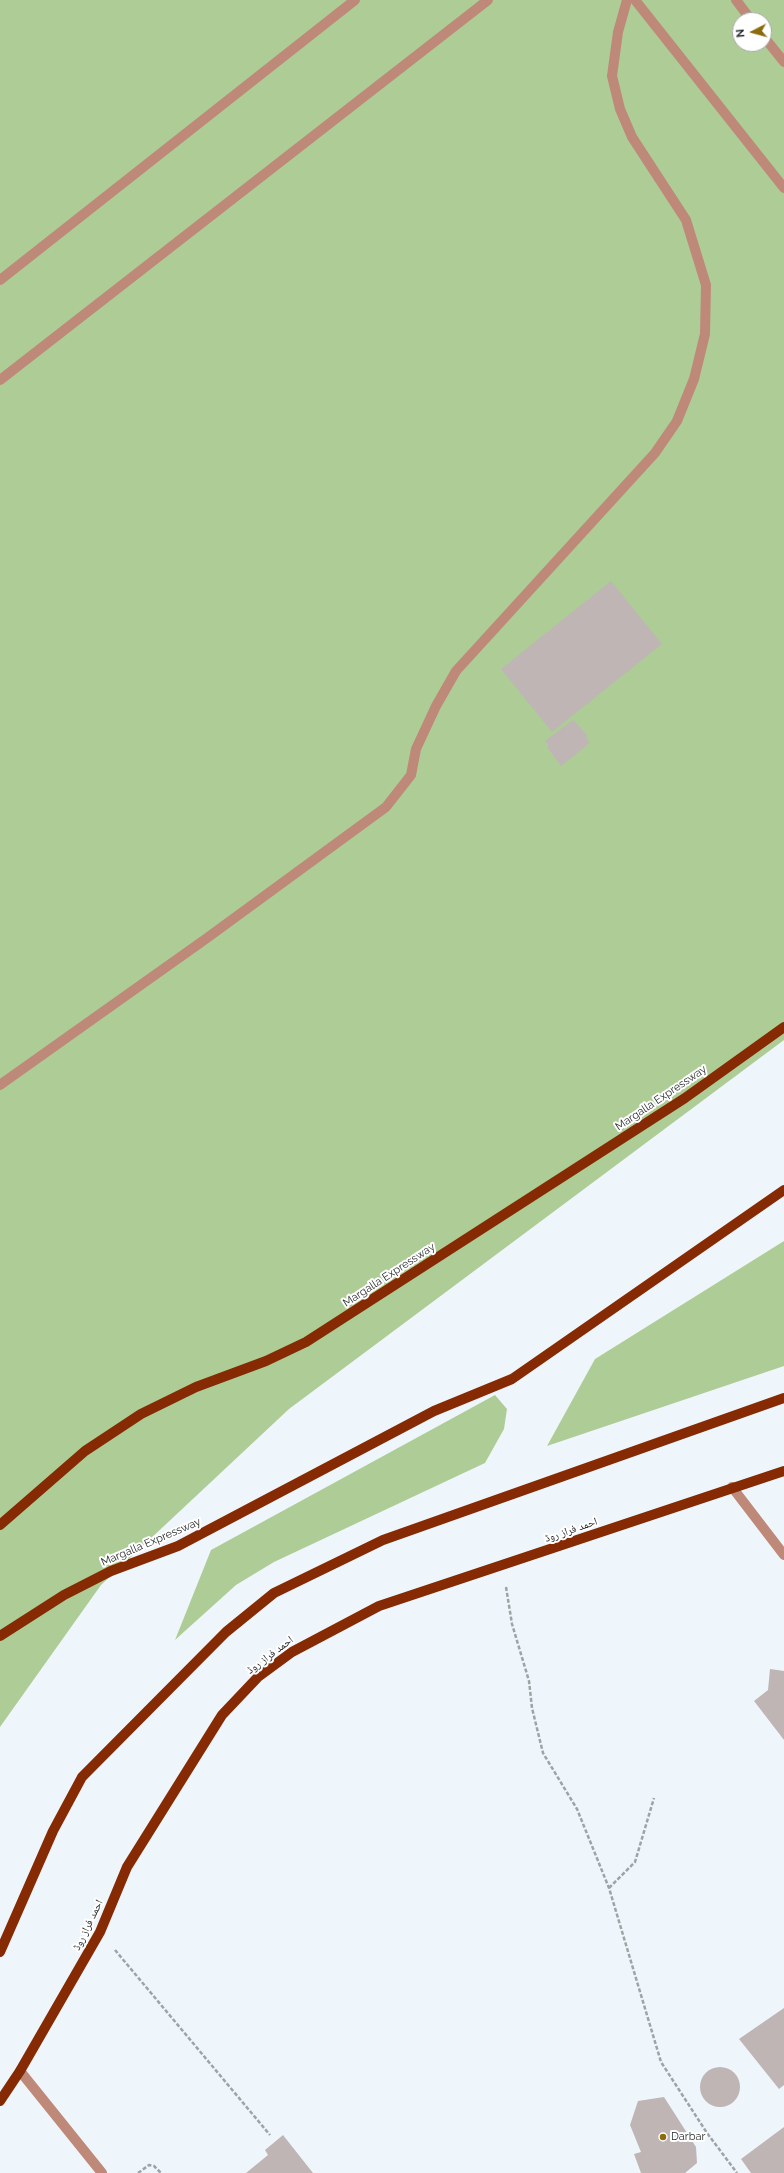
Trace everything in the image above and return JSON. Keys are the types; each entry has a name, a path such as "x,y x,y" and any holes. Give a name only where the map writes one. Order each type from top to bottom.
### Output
{"main road":[{"name":"Margalla Expressway","path":"0,1525 85,1451 141,1414 196,1387 266,1361 306,1342 685,1098 784,1027"},
{"name":"Margalla Expressway","path":"0,1636 64,1595 111,1571 178,1546 434,1411 512,1379 784,1190"},
{"path":"0,1952 53,1831 82,1777 226,1632 274,1593 383,1540 784,1398"},
{"name":"احمد فراز روڈ","path":"0,2101 20,2071 100,1932 127,1867 222,1715 258,1676 292,1652 379,1606 502,1566 732,1487 784,1471"}],"street":[{"path":"0,280 355,0"},
{"path":"0,380 488,0"},
{"path":"0,1085 207,938 386,807 411,775 416,749 436,706 456,671 655,453 677,421 694,379 705,334 706,285 686,220 632,137 620,109 612,76 618,32 627,0"},
{"path":"636,0 784,188"},
{"path":"736,0 745,12"},
{"path":"772,47 784,62"},
{"path":"732,1487 784,1555"},
{"path":"20,2071 102,2173"}],"path":[{"path":"502,1566 512,1624 529,1681 532,1708 543,1753 577,1809 609,1888 661,2062 707,2134 737,2173"},
{"path":"609,1888 635,1862 654,1798"},
{"path":"100,1932 270,2135"},
{"path":"138,2173 149,2165 154,2166 161,2173"}],"green space":[{"path":"0,0 784,0 784,1040 289,1409 101,1585 0,1727"},
{"path":"784,1241 784,1366 547,1446 595,1359"},
{"path":"495,1395 507,1409 504,1429 485,1463 274,1562 236,1585 175,1640 211,1550"}],"building":[{"path":"611,581 662,644 552,732 501,669"},
{"path":"573,720 587,735 586,737 590,743 561,766 547,747 549,746 545,741"},
{"path":"770,1669 784,1671 784,1740 754,1701 768,1690"},
{"path":"784,2008 784,2085 779,2089 739,2039"},
{"path":"716,2067 724,2067 731,2070 737,2076 740,2087 737,2098 731,2104 724,2107 716,2107 709,2104 703,2098 700,2091 700,2083 703,2076 709,2070"},
{"name":"Darbar","path":"664,2097 696,2147 697,2163 685,2173 641,2173 634,2154 641,2152 630,2125 638,2101"},
{"path":"784,2127 784,2173 751,2173 741,2159"},
{"path":"283,2135 313,2173 246,2173 268,2155 265,2150"}],"place":[{"name":"Darbar","path":"663,2137"}]}
